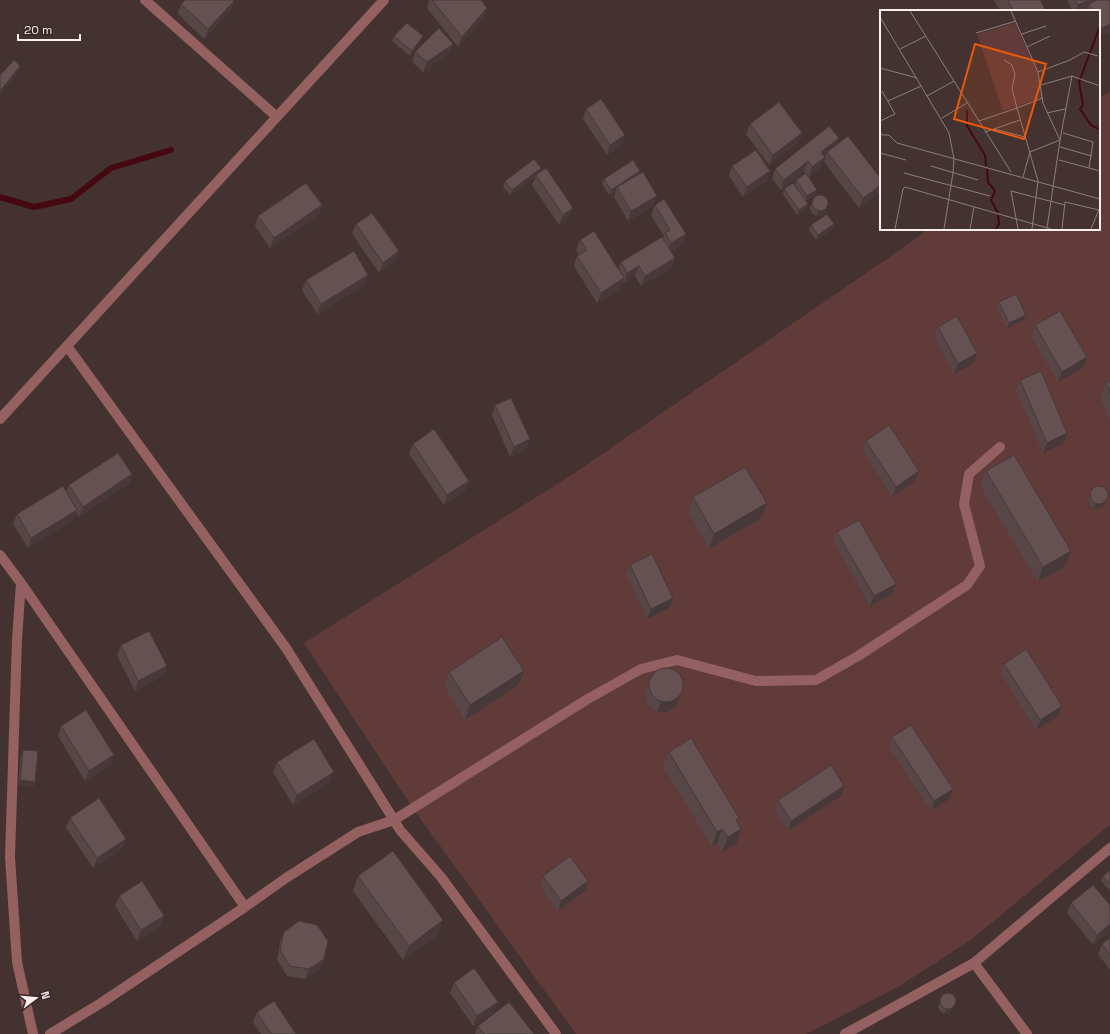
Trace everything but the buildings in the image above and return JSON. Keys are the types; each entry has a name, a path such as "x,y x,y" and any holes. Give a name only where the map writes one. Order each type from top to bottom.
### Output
{"street":[{"path":"145,0 277,117"},
{"path":"0,419 384,0"},
{"path":"67,346 286,648 400,830 441,876 556,1034"},
{"path":"50,1034 101,1003 286,878 358,832 394,820 586,700 641,669 677,660 756,681 816,680 858,656 967,585 972,579 980,566 964,504 969,474 1000,446"},
{"path":"0,555 21,583 245,907"},
{"path":"21,583 17,639 10,857 17,962 34,1034"},
{"path":"845,1034 974,963 1110,848"},
{"path":"974,963 1027,1034"}],"shaded area":[{"path":"1110,91 1110,825 972,939 898,987 806,1034 576,1034 412,807 304,643 576,472 910,243 927,230 1100,230 1100,98"}],"waterway":[{"path":"0,197 34,207 71,199 111,168 171,150"}]}
